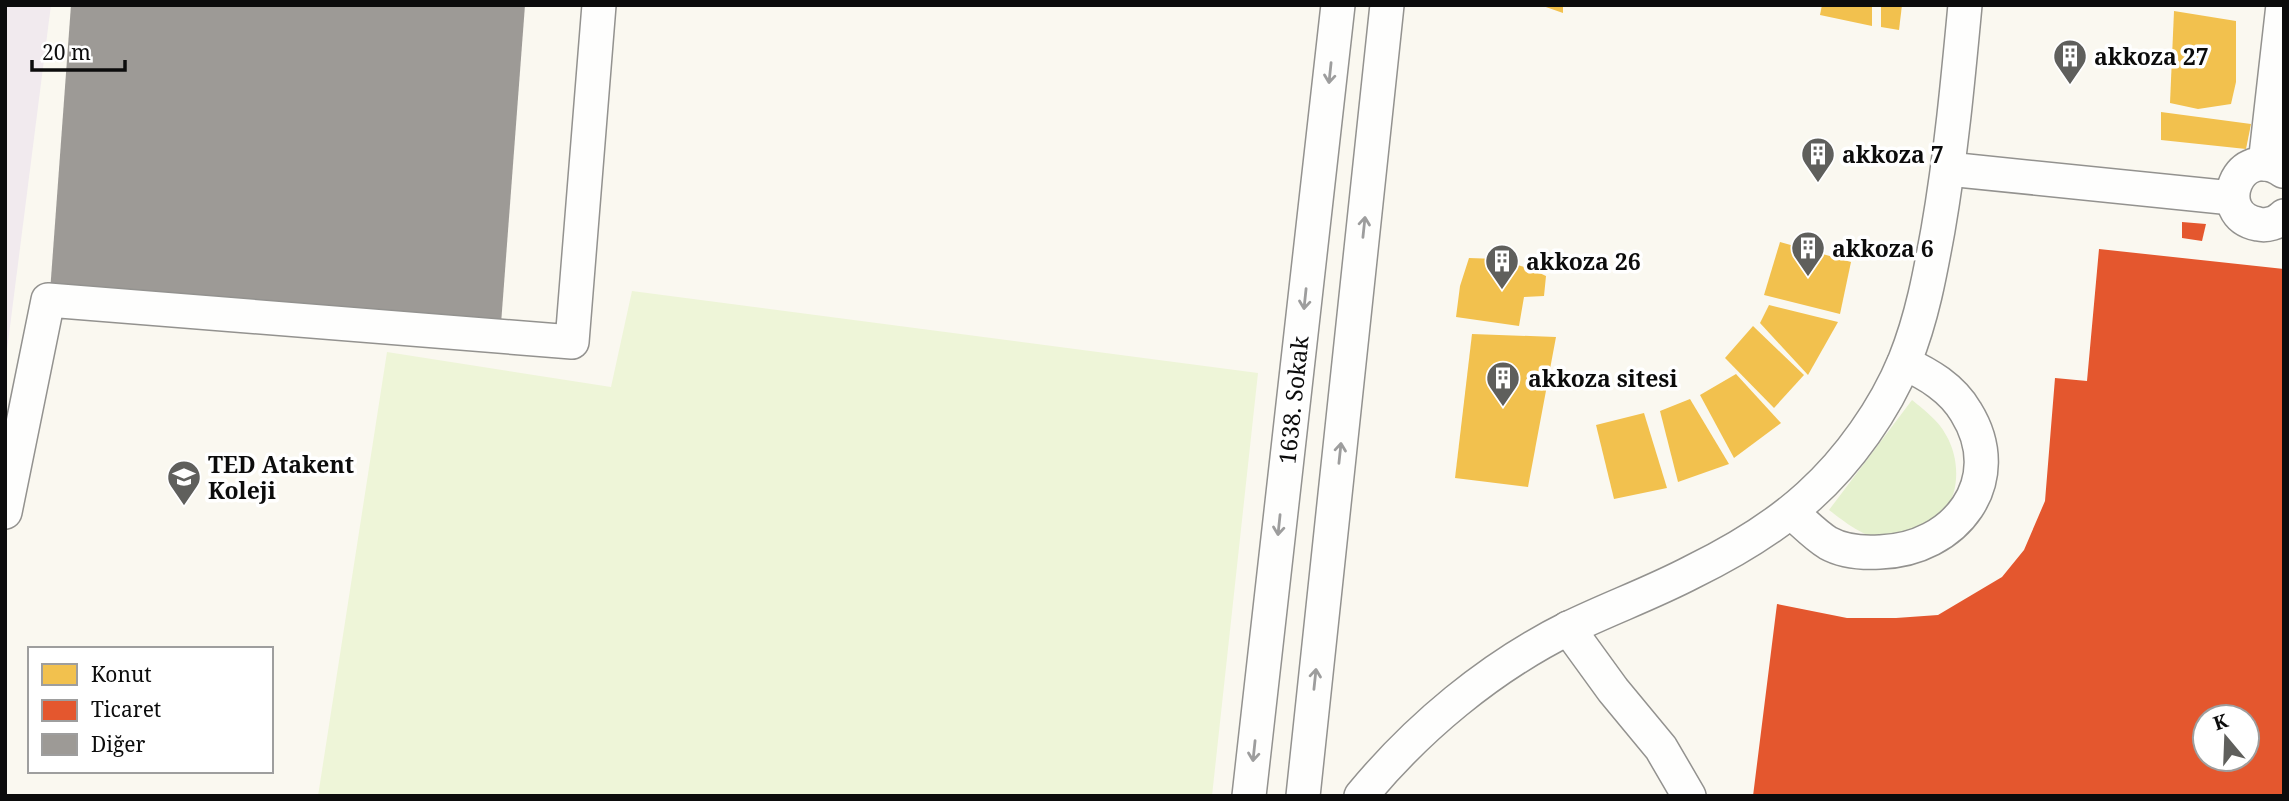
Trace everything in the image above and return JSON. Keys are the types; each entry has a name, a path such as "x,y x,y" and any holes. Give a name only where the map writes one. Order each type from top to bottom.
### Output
{"street":[{"path":"5,512 48,300 572,342 599,5"},
{"name":"1638. Sokak","path":"1249,796 1338,5"},
{"path":"1303,796 1387,5"},
{"path":"1361,796 1410,742 1487,678 1568,628 1693,572 1754,537 1812,494 1862,435 1904,363 1922,312 1948,169 1965,5"},
{"path":"2283,5 2274,168 2254,165 2237,178 2232,198 2242,217 2251,222 2271,224 2284,216"},
{"path":"1948,169 2232,198"},
{"path":"1791,512 1828,542 1854,552 1868,553 1900,551 1930,542 1944,533 1966,510 1978,482 1980,467 1980,451 1972,421 1954,396 1929,375 1904,363"},
{"path":"1568,628 1613,690 1661,748 1689,796"}],"shaded area":[{"path":"5,5 51,5 5,366"}],"green space":[{"path":"632,291 1258,373 1212,796 318,796 387,352 611,387"},
{"path":"1912,400 1939,425 1951,446 1956,472 1952,497 1939,519 1926,528 1889,539 1871,536 1829,510"}],"building: Konut":[{"path":"1563,5 1563,13 1543,6"},
{"path":"1822,5 1872,5 1872,26 1820,15"},
{"path":"1881,5 1902,5 1899,30 1881,27"},
{"path":"2174,11 2236,21 2236,82 2231,104 2198,109 2170,103"},
{"path":"2161,112 2251,124 2246,149 2161,140"},
{"name":"akkoza 6","path":"1780,242 1851,262 1840,314 1764,295"},
{"name":"akkoza 26","path":"1469,258 1497,259 1546,276 1544,296 1524,297 1519,326 1456,317 1460,286"},
{"path":"1769,305 1838,322 1808,375 1760,323"},
{"path":"1753,326 1804,375 1774,408 1725,358"},
{"name":"akkoza sitesi","path":"1472,334 1556,337 1528,487 1455,478"},
{"path":"1736,374 1781,423 1734,458 1700,395"},
{"path":"1690,399 1729,464 1678,482 1660,411"},
{"path":"1644,413 1667,488 1614,499 1596,425"},
{"path":"2102,417 2284,437 2284,555 2085,524"}],"building: Ticaret":[{"path":"2182,222 2206,224 2202,241 2182,238"},
{"path":"2099,249 2284,269 2284,796 1753,796 1777,604 1847,618 1938,615 2002,577 2024,550 2045,501 2055,378 2087,381"}],"building: Diğer":[{"path":"71,5 525,5 501,324 50,292"}],"place":[{"name":"akkoza 27","path":"2070,86"},
{"name":"akkoza 7","path":"1818,184"},
{"name":"akkoza 6","path":"1808,278"},
{"name":"akkoza 26","path":"1502,291"},
{"name":"akkoza sitesi","path":"1503,408"},
{"name":"TED Atakent Koleji","path":"184,507"}]}
